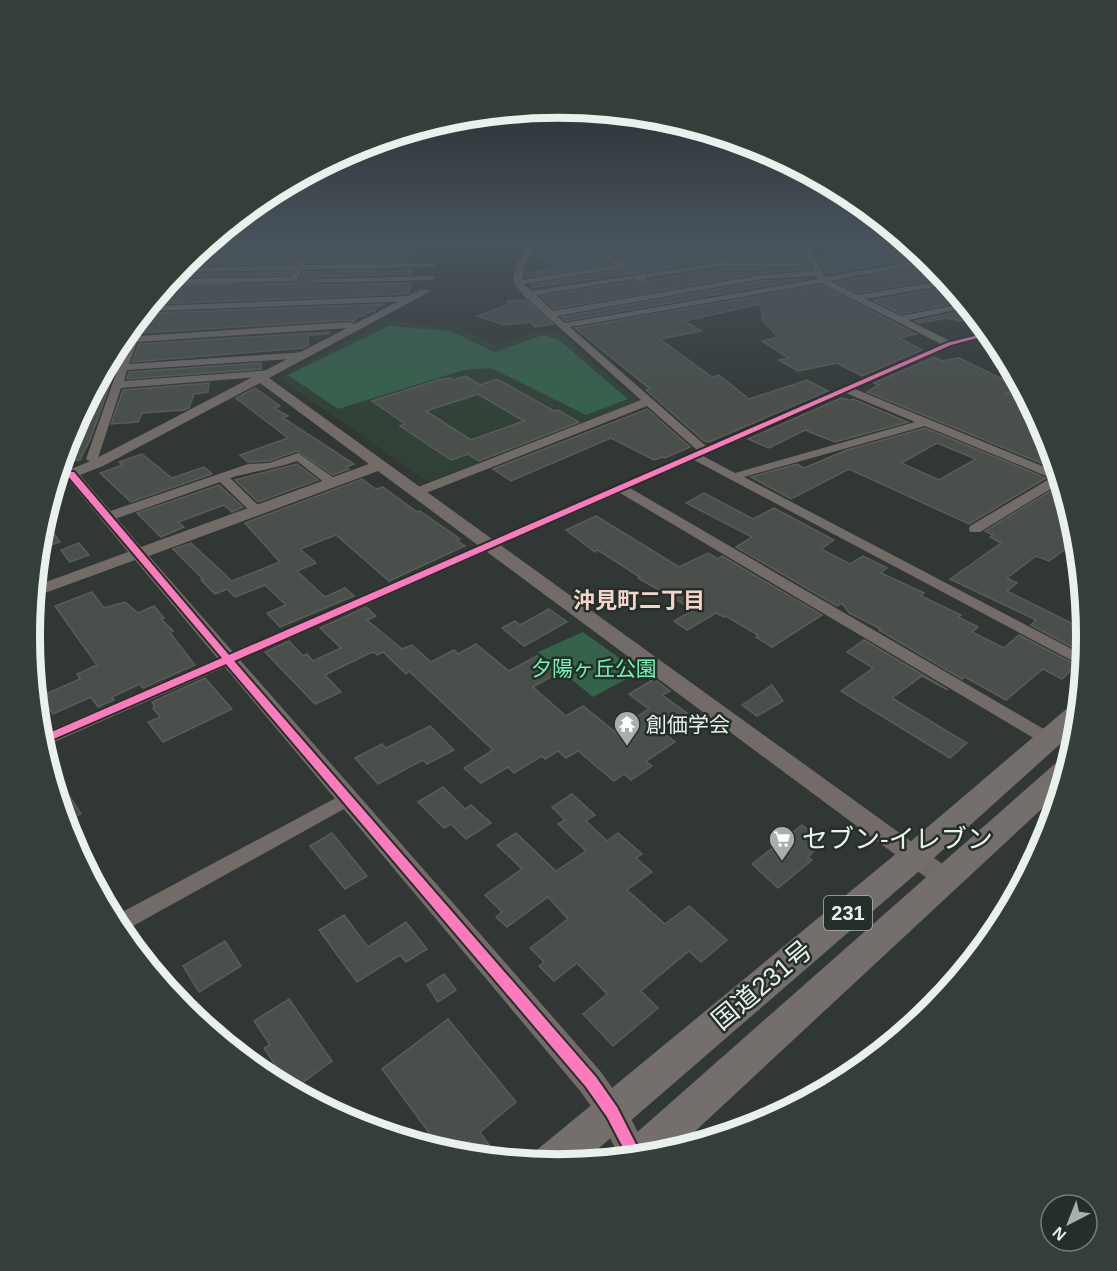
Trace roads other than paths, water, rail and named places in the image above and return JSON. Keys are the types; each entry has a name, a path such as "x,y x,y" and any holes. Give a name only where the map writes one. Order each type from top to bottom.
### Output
{"highway":[{"name":"国道231号","path":"563,1154 914,856 1069,720"},
{"name":"国道231号","path":"652,1145 1056,779"}],"street":[{"path":"159,307 368,300"},
{"path":"67,473 98,463 409,300"},
{"path":"535,300 647,402 700,454 733,477 1075,657"},
{"path":"552,314 629,300"},
{"path":"563,327 690,300"},
{"path":"862,300 949,344"},
{"path":"901,320 959,307"},
{"path":"134,339 348,325 359,327"},
{"path":"50,737 949,344 980,336"},
{"path":"98,463 92,459 132,343"},
{"path":"115,368 304,356"},
{"path":"117,385 267,376 417,492 947,879"},
{"path":"846,389 1051,474"},
{"path":"417,492 647,402"},
{"path":"733,477 926,422"},
{"path":"107,517 252,467 271,466 298,456 333,483"},
{"path":"43,589 381,465"},
{"path":"66,475 140,554 227,660 591,1082 612,1112 631,1148"},
{"path":"222,477 258,511"},
{"path":"975,529 1053,482"},
{"path":"621,488 1048,739"},
{"path":"126,920 347,799"}],"place":[{"name":"創価学会","path":"627,747"},
{"name":"セブン-イレブン","path":"782,862"}],"district":[{"name":"沖見町二丁目","path":"639,600"}],"park label":[{"name":"夕陽ヶ丘公園","path":"594,668"}]}
